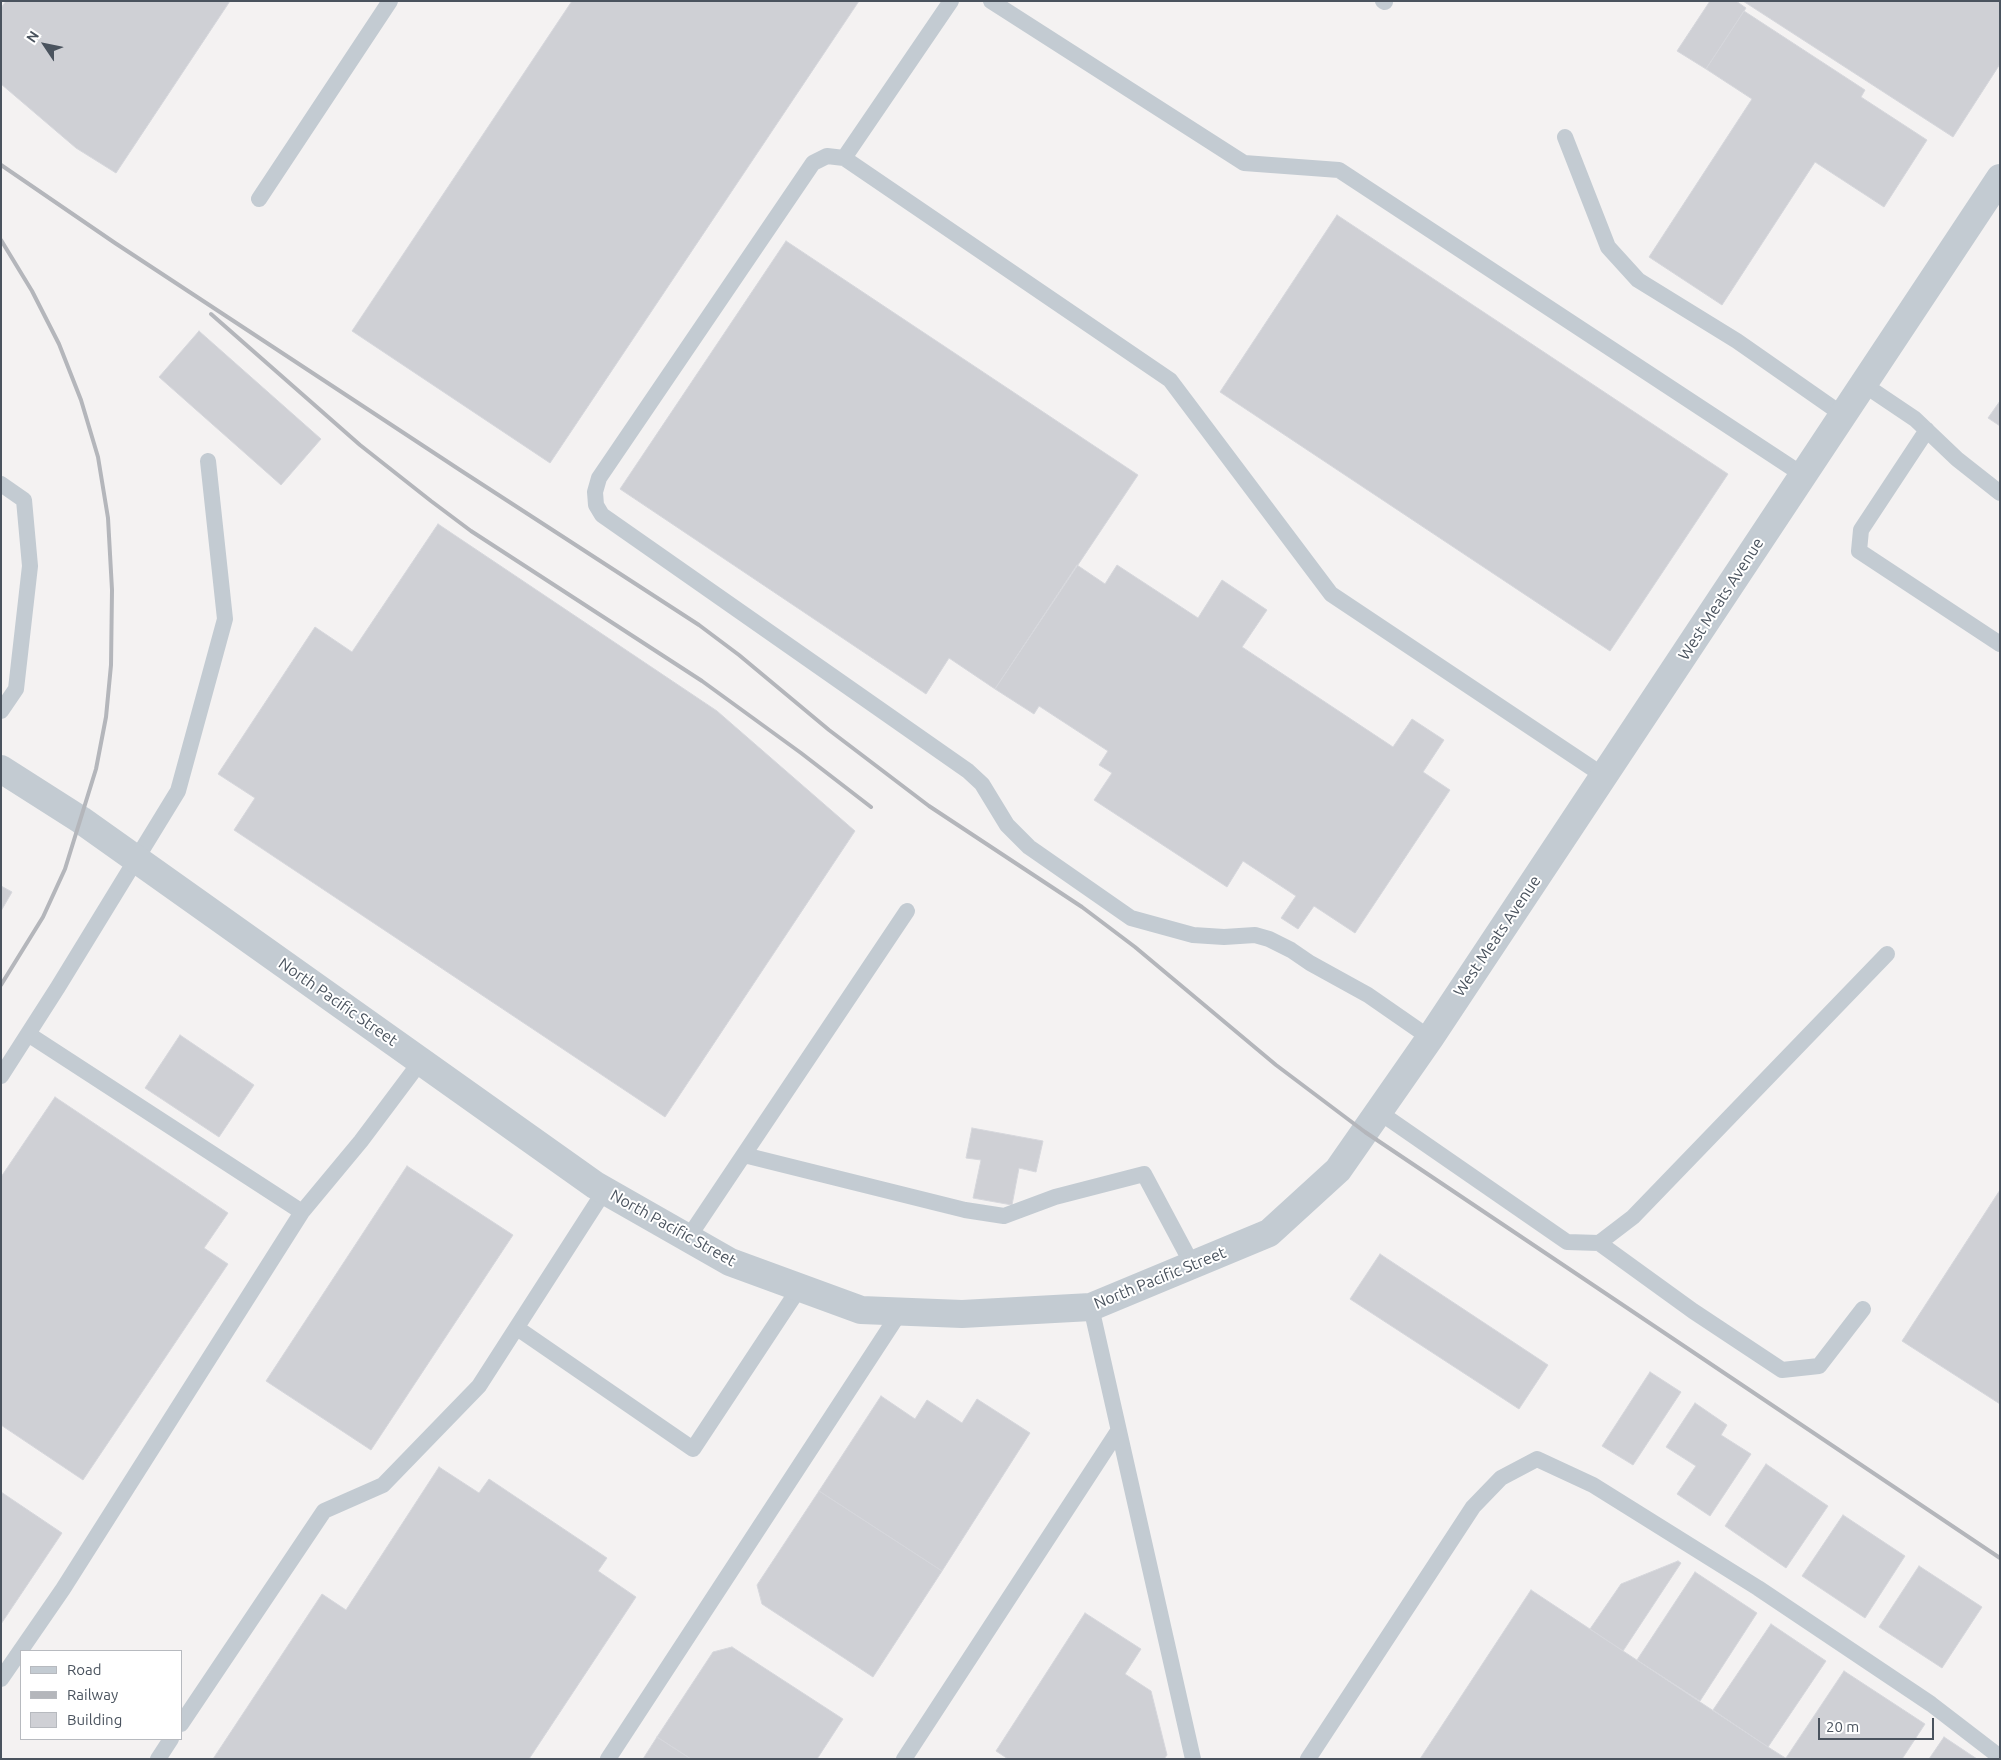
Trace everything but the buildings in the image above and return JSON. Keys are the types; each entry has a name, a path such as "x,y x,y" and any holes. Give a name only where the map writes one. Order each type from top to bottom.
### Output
{"street":[{"name":"West Meats Avenue","path":"1436,1029 2000,178"},
{"name":"North Pacific Street","path":"1,769 81,820 605,1190 730,1262 861,1310 962,1314 1091,1307 1269,1234 1338,1170 1436,1029"}],"lane":[{"path":"259,199 390,1"},
{"path":"844,158 951,1"},
{"path":"991,1 1244,163 1339,170 1803,475"},
{"path":"1565,137 1608,247 1638,280 1737,342 1843,415"},
{"path":"1436,1029 1368,995 1269,939 1255,935 1224,937 1193,935 1131,918 1029,847 1007,825 982,784 968,771 602,515 596,505 595,492 599,478 812,163 827,156 844,158 1170,380 1331,594 1604,776"},
{"path":"1863,384 1916,419 1957,460 2000,493"},
{"path":"1927,430 1861,530 1859,551 2000,644"},
{"path":"1,1076 137,860 178,791 225,619 208,461"},
{"path":"1,484 24,500 30,566 16,689 1,711"},
{"path":"688,1238 907,911"},
{"path":"1599,1243 1633,1217 1887,954"},
{"path":"28,1034 302,1212"},
{"path":"21,1650 63,1589 302,1212 361,1141 421,1061"},
{"path":"1379,1112 1567,1242 1599,1243 1693,1311 1782,1370 1819,1366 1863,1309"},
{"path":"744,1155 965,1210 1004,1216 1055,1196 1144,1174 1192,1264"},
{"path":"182,1723 324,1512 383,1485 480,1386 605,1190"},
{"path":"517,1328 693,1449 800,1287"},
{"path":"1091,1307 1193,1759"},
{"path":"608,1759 900,1312"},
{"path":"904,1759 1118,1431"},
{"path":"1308,1759 1473,1506 1501,1478 1537,1459 1593,1485 1758,1588 1931,1704 2000,1758"},
{"path":"1,1679 20,1651"},
{"path":"158,1759 170,1740"}],"railway":[{"path":"1,165 115,243 699,625 739,655 829,730 929,806 1082,907 1135,947 1276,1065 1365,1132 2000,1558"},
{"path":"1,240 32,291 59,344 81,400 98,457 108,518 112,590 111,665 106,717 96,769 65,869 43,917 1,985"},
{"path":"211,314 360,445 471,531 702,681 871,807"}]}
